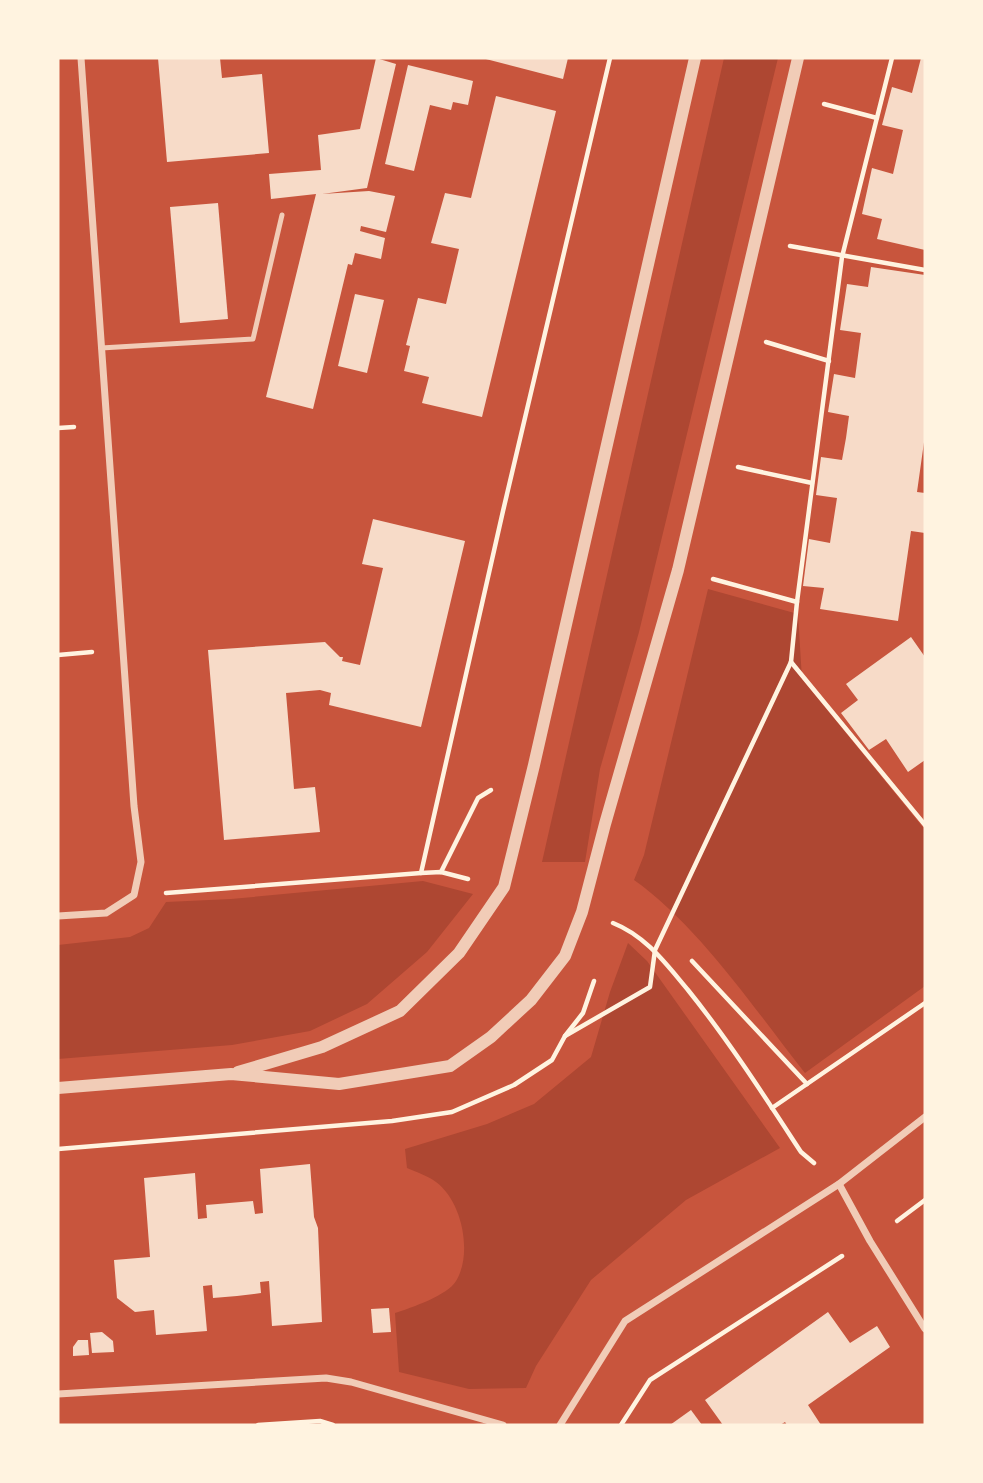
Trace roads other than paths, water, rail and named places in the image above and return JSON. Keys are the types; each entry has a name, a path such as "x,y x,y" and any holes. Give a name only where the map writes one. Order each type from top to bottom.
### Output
{"street":[{"path":"58,916 106,913 134,895 141,862 134,806 80,58"},
{"path":"231,1074 322,1047 400,1011 458,953 504,887 695,58"},
{"path":"58,1088 231,1074 339,1084 450,1066 491,1037 531,1000 565,956 582,912 678,570 798,58"},
{"path":"560,1425 625,1321 839,1184 925,1117"},
{"path":"839,1184 870,1241 925,1329"},
{"path":"58,1394 326,1378 351,1382 503,1425"}],"lane":[{"path":"101,348 253,339 282,215"}]}
